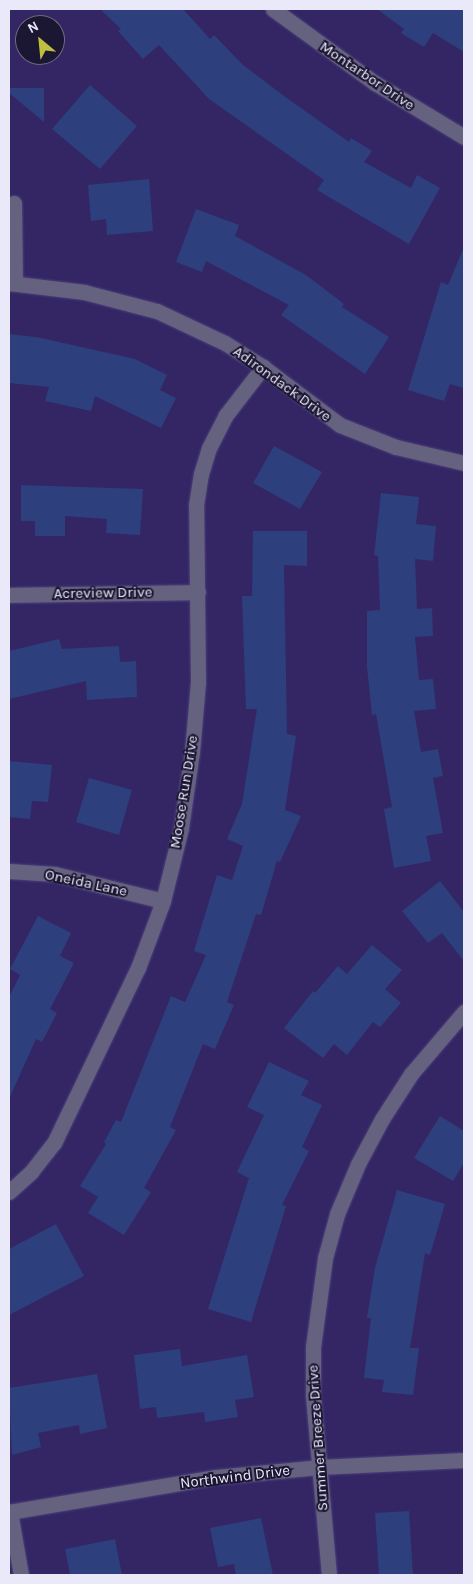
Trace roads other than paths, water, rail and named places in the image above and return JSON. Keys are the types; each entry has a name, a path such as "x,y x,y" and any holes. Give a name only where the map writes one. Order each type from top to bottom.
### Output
{"street":[{"name":"Montarbor Drive","path":"274,9 375,83 464,137"},
{"name":"Adirondack Drive","path":"14,203 12,283 84,292 157,311 192,325 263,367 340,425 396,447 464,463"},
{"name":"Moose Run Drive","path":"9,1192 31,1172 54,1143 138,968 163,901 181,828 192,752 198,682 196,505 201,474 209,448 226,415 263,367"},
{"name":"Acreview Drive","path":"9,595 198,592"},
{"name":"Oneida Lane","path":"9,870 55,874 163,901"},
{"name":"Summer Breeze Drive","path":"329,1575 313,1394 313,1347 325,1258 337,1214 358,1164 382,1118 411,1074 464,1012"},
{"name":"Northwind Drive","path":"9,1512 216,1477 320,1467 464,1460"},
{"path":"9,1512 21,1575"}]}
